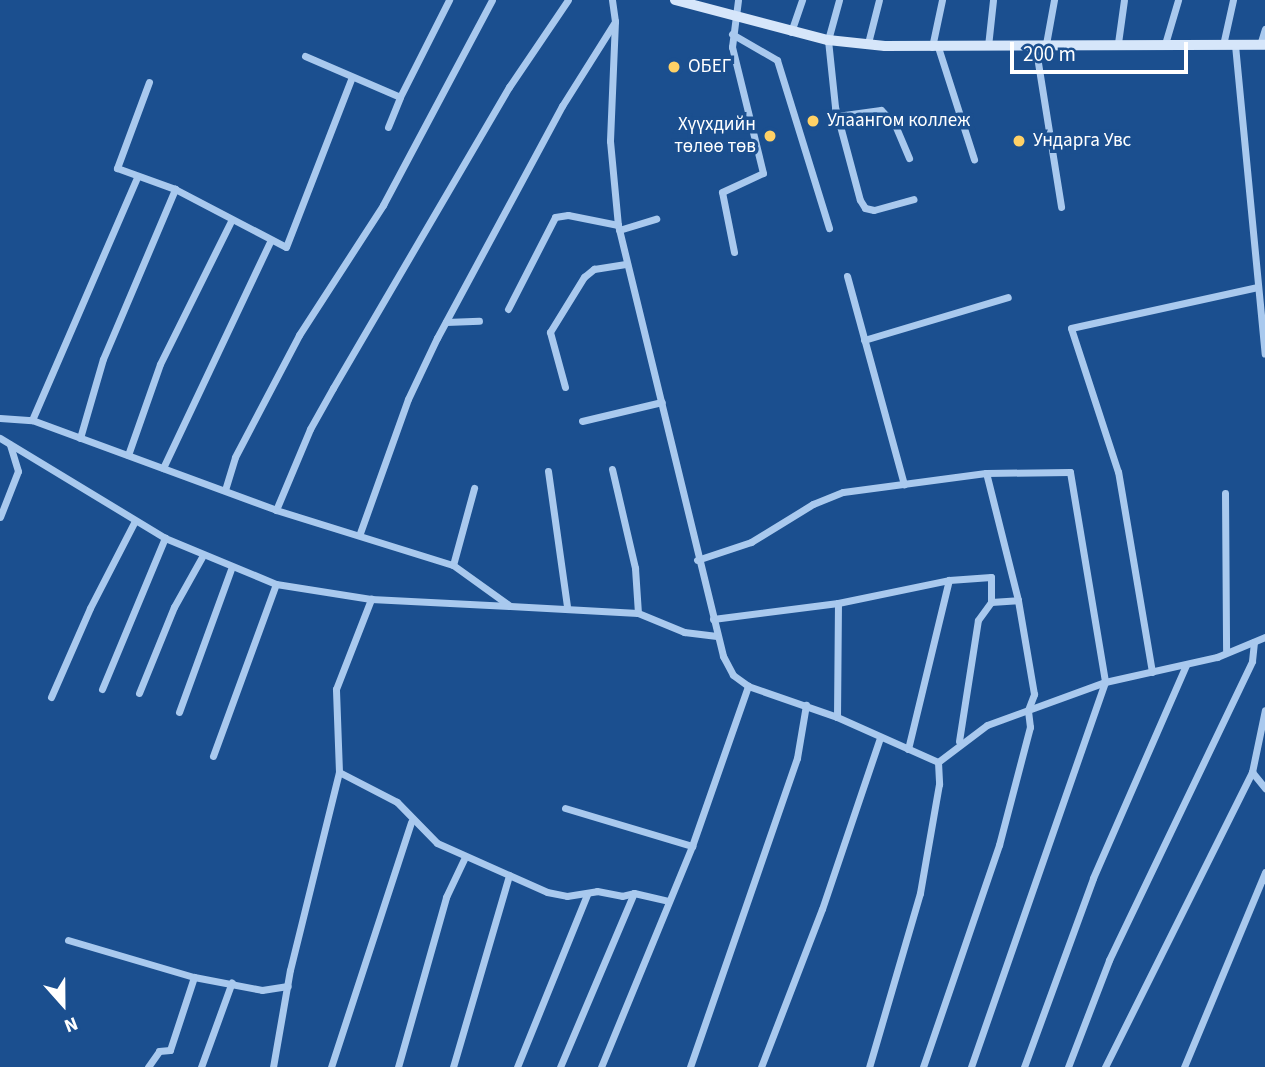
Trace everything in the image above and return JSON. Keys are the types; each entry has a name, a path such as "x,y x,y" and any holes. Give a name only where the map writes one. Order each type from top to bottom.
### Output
{"street":[{"path":"388,127 400,97 449,0"},
{"path":"225,490 235,457 299,335 383,205 492,0"},
{"path":"276,510 310,429 333,388 509,87 568,0"},
{"path":"612,0 615,21 610,141 619,228 697,560 728,667 748,686 837,717 938,762"},
{"path":"614,9 618,0"},
{"path":"675,0 792,32 828,40 868,44 935,47 1118,43 1263,45 1265,29"},
{"path":"734,252 722,192 763,173 736,74 732,34 738,0"},
{"path":"792,32 802,0"},
{"path":"839,0 828,40 837,116 865,208 914,199"},
{"path":"868,44 880,0"},
{"path":"942,0 935,47 974,159"},
{"path":"988,46 993,0"},
{"path":"1046,44 1054,0"},
{"path":"1118,43 1125,0"},
{"path":"1165,44 1178,0"},
{"path":"1223,45 1233,0"},
{"path":"360,533 408,399 446,322 562,106 615,21"},
{"path":"732,34 777,60 830,228"},
{"path":"1035,44 1061,207"},
{"path":"1235,45 1265,354"},
{"path":"305,56 400,97"},
{"path":"149,82 117,168 175,190 286,247 352,77"},
{"path":"837,116 881,110 895,125 909,158"},
{"path":"32,420 137,177"},
{"path":"80,438 103,359 175,190"},
{"path":"508,309 555,217 568,215 619,228 656,219"},
{"path":"128,455 160,364 231,221"},
{"path":"163,468 271,240"},
{"path":"565,387 550,332 584,278 594,269 626,264"},
{"path":"847,276 904,484"},
{"path":"1152,671 1118,472 1071,328 1258,287"},
{"path":"864,341 1008,297"},
{"path":"446,322 479,321"},
{"path":"582,421 662,402"},
{"path":"0,418 32,420 276,510 360,533 453,565 510,606"},
{"path":"0,438 165,538 202,557 276,584 370,599 567,606 638,613 684,632 717,636"},
{"path":"0,517 18,471 10,444"},
{"path":"612,469 635,568 638,613"},
{"path":"548,471 567,606"},
{"path":"697,560 751,542 813,504 843,492 986,472 1070,472 1105,682 971,1067"},
{"path":"923,1067 999,845 1030,727 1028,710 1034,694 1018,600 986,472"},
{"path":"453,565 474,488"},
{"path":"1225,493 1226,650"},
{"path":"51,696 90,608 135,521"},
{"path":"102,689 165,538"},
{"path":"139,694 174,607 202,557"},
{"path":"179,712 231,569"},
{"path":"713,619 838,603 949,580 992,577 991,602 978,620 959,741"},
{"path":"908,750 949,580"},
{"path":"213,756 276,584"},
{"path":"273,1067 288,986 339,772 336,689 370,599"},
{"path":"991,602 1018,600"},
{"path":"837,717 838,603"},
{"path":"869,1067 920,893 939,784 938,762 959,741 1028,710 1105,682 1186,665 1265,637"},
{"path":"1068,1067 1109,960 1252,661 1254,642"},
{"path":"1024,1067 1093,878 1186,665"},
{"path":"601,1067 692,846 748,686"},
{"path":"690,1067 797,758 806,705"},
{"path":"1105,1067 1252,772 1265,710"},
{"path":"761,1067 822,909 880,738"},
{"path":"339,772 397,802 411,822 437,843 547,892 587,895 597,891 635,893 668,901"},
{"path":"1252,772 1265,788"},
{"path":"565,808 692,846"},
{"path":"331,1067 411,822"},
{"path":"398,1067 446,897 465,856"},
{"path":"1184,1067 1265,872"},
{"path":"453,1067 509,875"},
{"path":"560,1067 635,893"},
{"path":"517,1067 587,895"},
{"path":"68,940 194,977 232,982 262,990 288,986"},
{"path":"148,1067 159,1051 170,1050 194,977"},
{"path":"201,1067 232,982"}],"place":[{"name":"ОБЕГ","path":"674,67"},
{"name":"Улаангом коллеж","path":"813,121"},
{"name":"Хүүхдийн төлөө төв","path":"770,136"},
{"name":"Ундарга Увс","path":"1019,141"}]}
